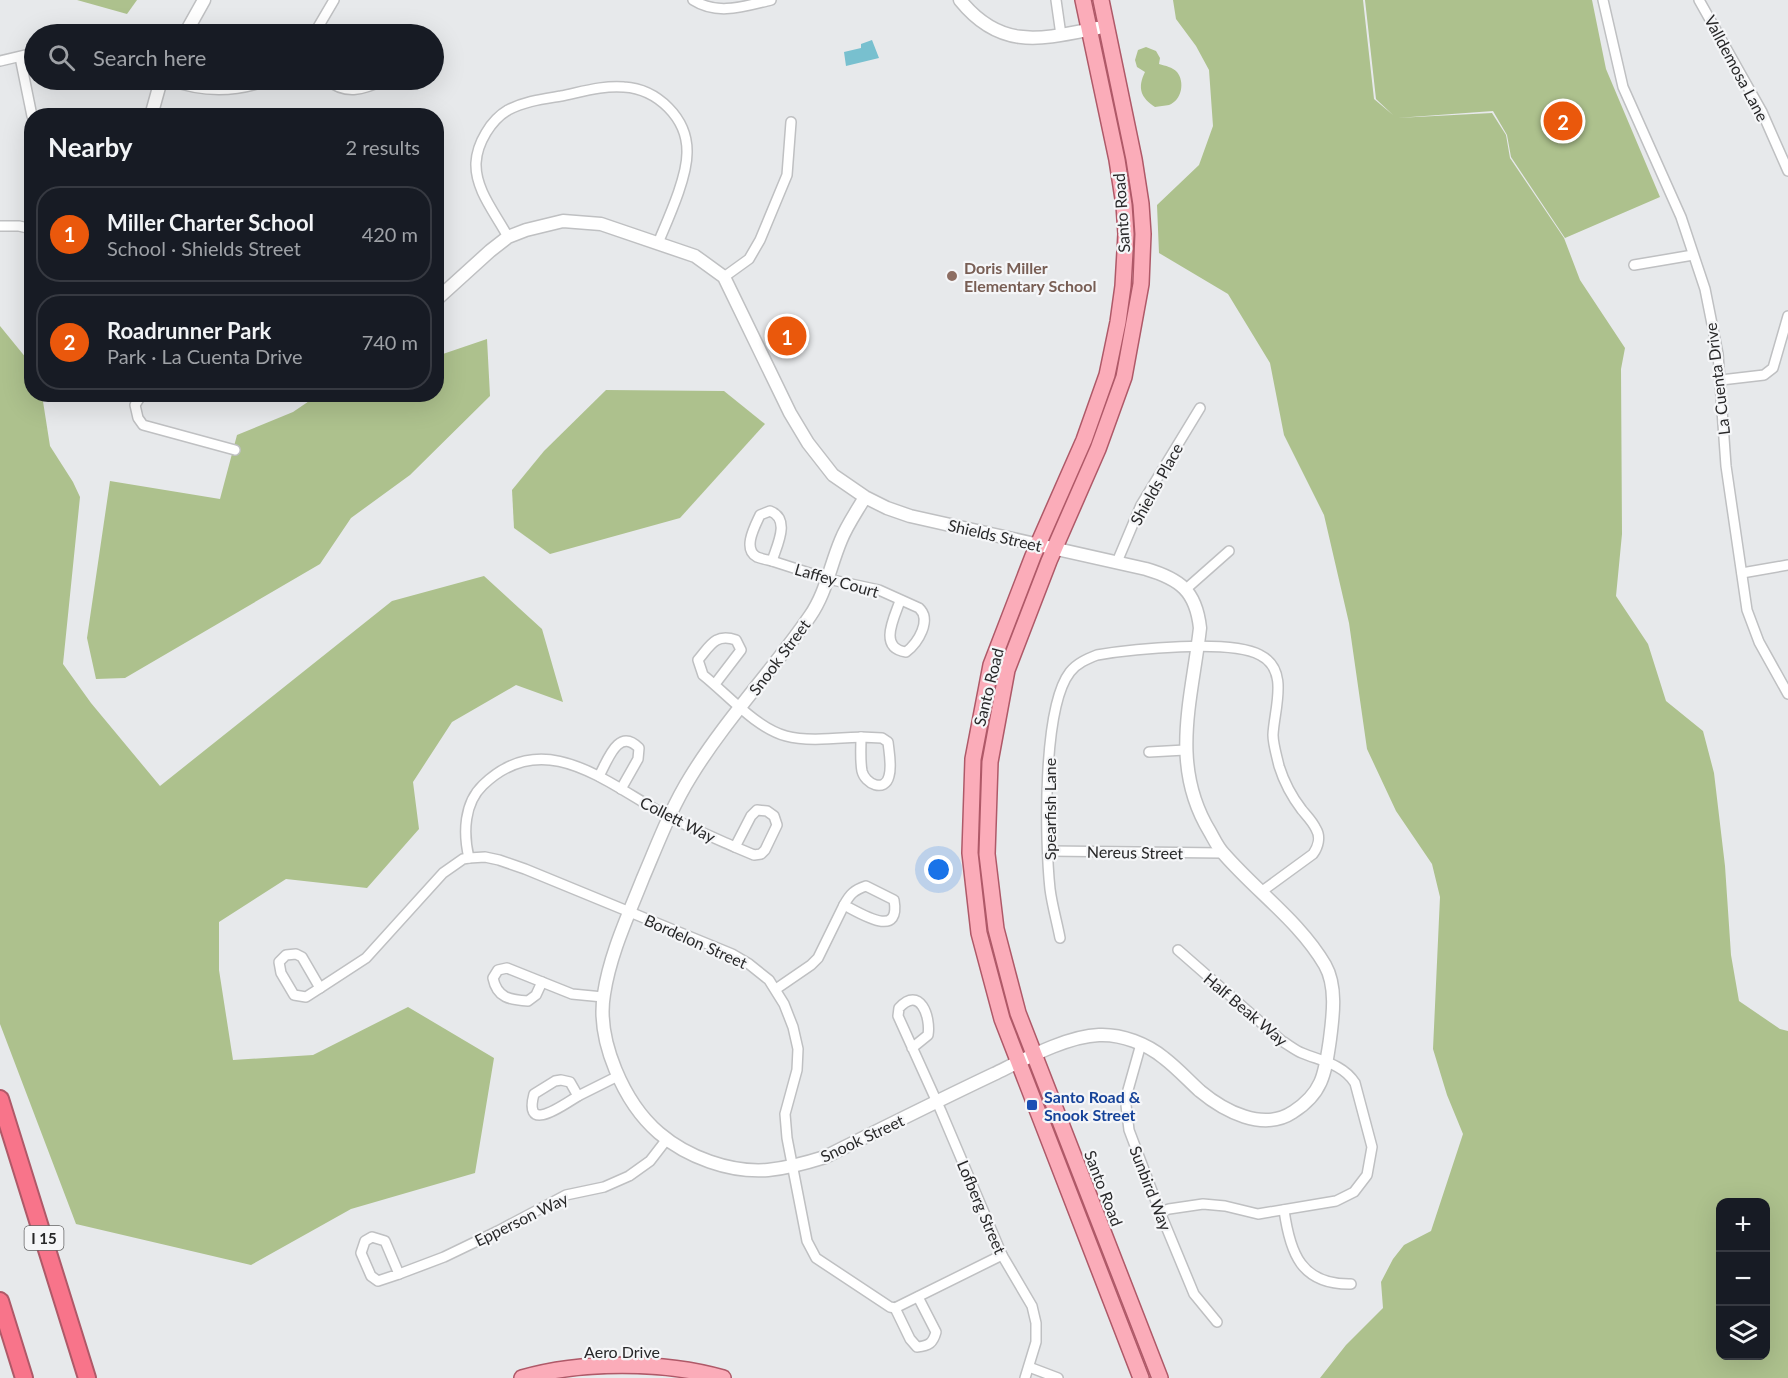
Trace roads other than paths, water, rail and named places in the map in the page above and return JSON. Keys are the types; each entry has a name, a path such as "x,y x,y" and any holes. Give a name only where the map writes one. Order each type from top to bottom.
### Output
{"highway":[{"name":"I 15","path":"0,1099 87,1378"},
{"path":"0,1301 24,1378"}],"main road":[{"name":"Santo Road","path":"1083,0 1117,160 1124,205 1126,234 1123,286 1107,375 1084,440 1038,544 992,665 973,759 970,853 979,933 1002,1019 1141,1378"},
{"name":"Santo Road","path":"1101,0 1141,204 1143,234 1141,284 1124,377 1098,449 1055,548 1007,670 990,762 987,854 996,929 1018,1013 1160,1378"},
{"name":"Aero Drive","path":"522,1378 562,1370 624,1365 680,1369 723,1378"}],"street":[{"path":"191,24 204,0"},
{"path":"320,24 334,0"},
{"path":"693,0 711,8 725,9 771,0"},
{"path":"960,0 975,17 997,31 1016,37 1037,39 1106,26"},
{"path":"1056,0 1061,35"},
{"name":"La Cuenta Drive","path":"1603,0 1623,87 1681,217 1705,290 1718,354 1726,466 1747,610 1759,642 1788,694"},
{"name":"Valldemosa Lane","path":"1700,0 1762,112 1788,171"},
{"path":"0,61 24,56"},
{"path":"20,57 24,77"},
{"path":"508,237 481,190 476,163 482,139 491,126 506,111 526,102 591,90 623,87 643,91 663,102 673,112 683,130 688,151 686,168 658,243"},
{"path":"27,90 30,108"},
{"path":"153,108 158,90"},
{"path":"213,90 229,90"},
{"path":"724,277 749,259 769,219 787,175 791,122"},
{"name":"Shields Street","path":"444,293 508,237 563,221 601,224 695,256 724,277 790,413 808,443 833,475 865,497 910,516 1158,573 1174,579 1186,589"},
{"path":"0,226 24,227"},
{"path":"1634,265 1693,255"},
{"path":"1721,380 1764,375 1773,368 1788,316"},
{"path":"137,402 135,405 138,418 143,425 235,450"},
{"name":"Shields Place","path":"1117,562 1141,505 1200,408"},
{"name":"Snook Street","path":"865,497 841,540 822,598 692,775 669,816 615,951 603,997 606,1036 618,1076 629,1098 651,1126 667,1139 697,1156 730,1167 765,1170 792,1167 825,1157 1018,1063 1084,1037 1100,1035 1122,1037 1141,1044 1164,1057 1202,1093 1241,1116 1259,1120 1287,1116 1308,1102 1317,1090 1326,1062"},
{"name":"Laffey Court","path":"772,561 782,526 781,518 770,511 760,514 750,545 750,550 755,556 828,579 873,588 918,608 923,612 925,623 914,646 906,652 898,651 890,642 889,630 900,601"},
{"path":"1229,551 1186,589 1193,599 1198,615 1198,646 1186,729 1188,782 1201,817 1222,853 1314,946 1329,972 1333,1001 1326,1062"},
{"path":"1742,573 1788,565"},
{"path":"715,684 741,650 736,640 727,637 717,639 698,660 703,675 765,727 785,736 882,738 888,742 889,777 879,786 866,780 862,772 861,738"},
{"name":"Spearfish Lane","path":"1060,938 1050,889 1047,766 1063,683 1071,670 1097,655 1198,646 1255,653 1263,656 1275,670 1279,685 1273,737 1279,765 1285,782 1296,801 1317,830 1319,840 1313,854 1261,892"},
{"name":"Collett Way","path":"599,776 618,743 625,740 633,742 639,748 638,759 621,789"},
{"path":"1149,752 1185,750"},
{"name":"Collett Way","path":"469,858 464,834 468,810 478,790 497,771 518,762 536,759 574,765 599,776 669,816 735,847 754,855 761,854 765,850 777,825 774,816 767,811 757,810 751,816 735,847"},
{"name":"Nereus Street","path":"1049,851 1222,853"},
{"name":"Bordelon Street","path":"469,858 485,857 499,860 630,911 732,954 769,980 776,989 793,1027 798,1049 797,1071 785,1114 792,1167 807,1241 816,1258 890,1307 895,1308"},
{"path":"320,988 302,957 296,954 286,955 279,962 281,973 294,995 306,997 320,988 366,958 443,873 463,859 469,858"},
{"path":"776,989 818,958 844,905 856,889 866,886 891,898 894,900 896,910 891,919 886,922 876,922 844,905"},
{"name":"Half Beak Way","path":"1160,1212 1203,1204 1225,1206 1258,1214 1336,1201 1354,1192 1367,1175 1372,1147 1355,1083 1350,1074 1300,1052 1282,1041 1178,950"},
{"path":"542,982 536,995 528,1001 515,1000 500,994 495,989 493,978 498,970 507,968 542,982 572,994 603,997"},
{"name":"Lofberg Street","path":"912,1048 928,1035 930,1026 920,1002 911,999 898,1008 898,1016 912,1048 937,1101 1002,1255 1032,1306 1036,1323 1036,1342 1025,1378"},
{"name":"Sunbird Way","path":"1141,1044 1128,1090 1127,1122 1160,1212 1194,1294 1217,1322"},
{"path":"578,1096 570,1082 555,1081 534,1094 531,1106 534,1113 546,1116 578,1096 618,1076"},
{"name":"Epperson Way","path":"399,1274 385,1241 372,1237 365,1241 361,1253 371,1276 378,1281 399,1274 444,1257 489,1236 566,1195 604,1187 629,1176 650,1161 667,1139"},
{"path":"1284,1210 1291,1247 1304,1267 1324,1282 1350,1284"},
{"path":"918,1297 936,1332 934,1341 927,1346 917,1347 910,1340 895,1308 1002,1255"},
{"path":"1029,1367 1058,1378"}],"water":[{"path":"872,40 879,58 846,66 844,52 861,48 861,44"}],"place":[{"name":"Roadrunner Park","path":"1563,121"},
{"name":"Doris Miller Elementary School","path":"952,276"},
{"name":"Miller Charter School","path":"787,336"},
{"name":"Santo Road & Snook Street","path":"1032,1105"}]}
